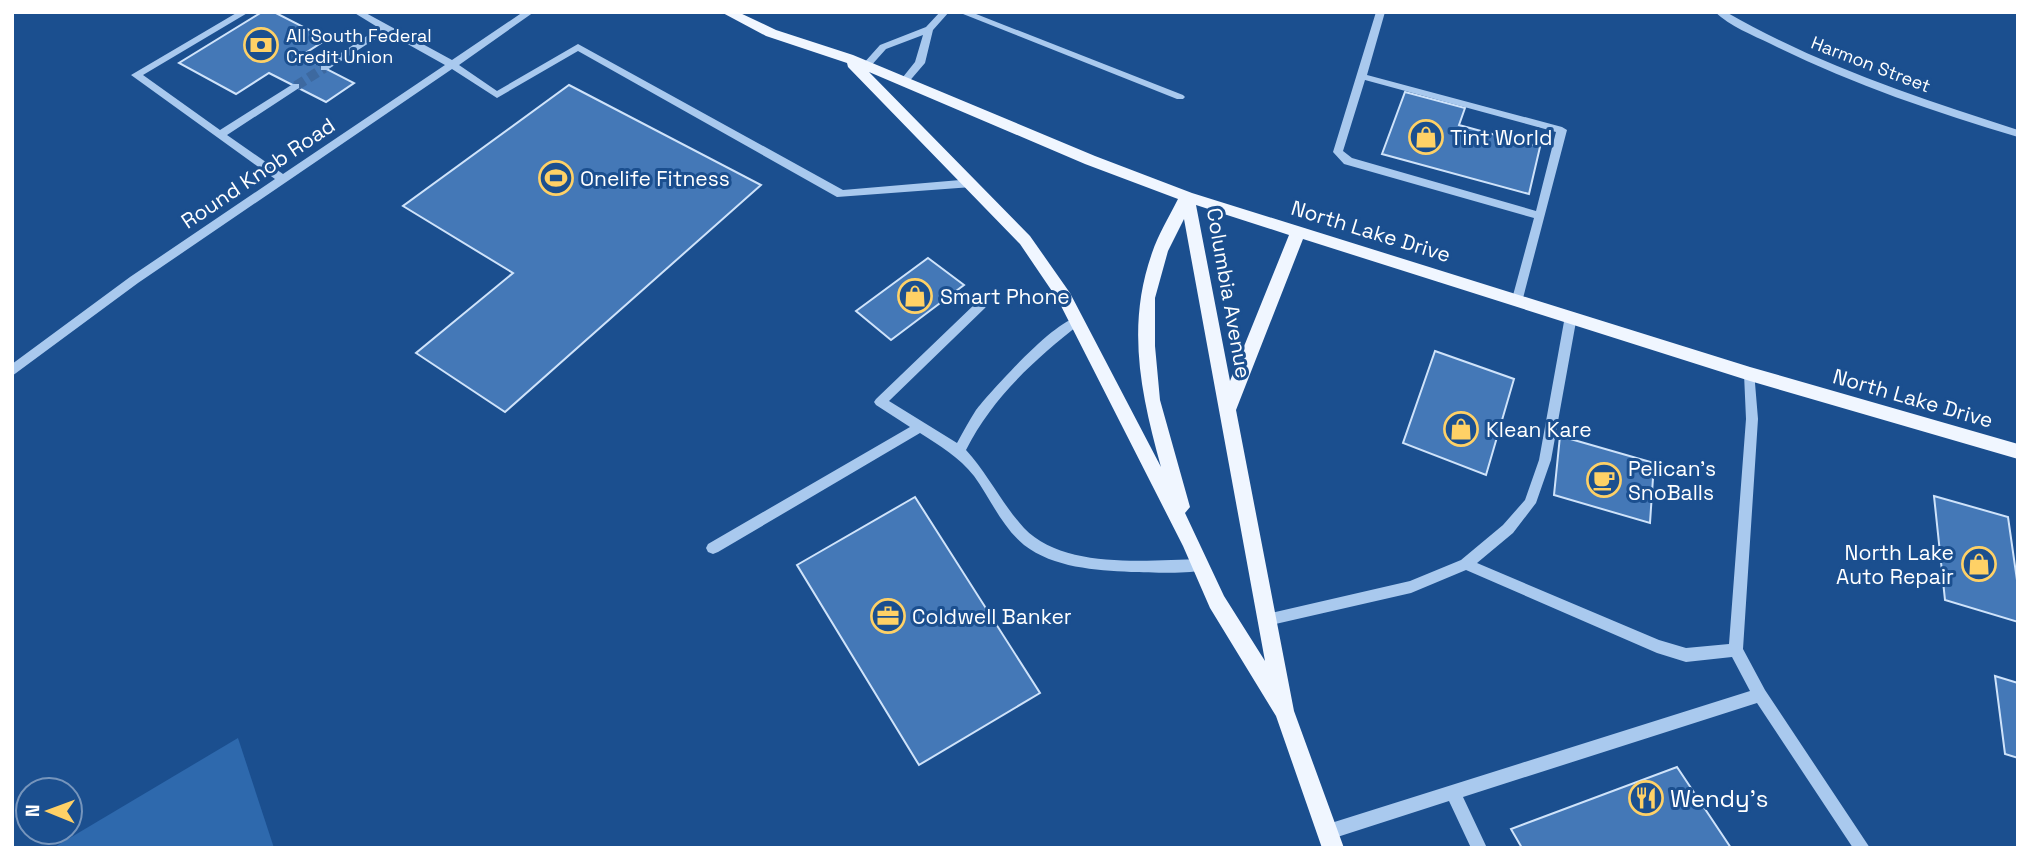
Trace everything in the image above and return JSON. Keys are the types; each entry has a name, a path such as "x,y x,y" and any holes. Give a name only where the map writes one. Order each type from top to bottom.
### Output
{"main road":[{"name":"North Lake Drive","path":"727,12 771,33 848,58 1187,197 1750,374 2018,452"},
{"name":"Columbia Avenue","path":"848,58 1025,240 1064,297 1191,543 1217,602 1284,711"},
{"name":"Columbia Avenue","path":"1187,197 1284,711 1331,840"},
{"name":"Columbia Avenue","path":"1187,197 1157,263 1147,298 1147,346 1151,400 1191,543"},
{"path":"1226,413 1298,232"}],"street":[{"path":"245,12 136,75 282,179"},
{"path":"357,12 451,64 498,95 578,47 841,194 972,183"},
{"name":"Round Knob Road","path":"12,371 134,280 530,12"},
{"path":"866,66 883,47 929,29 945,12"},
{"path":"962,12 1180,97"},
{"path":"1381,12 1338,152 1348,161 1539,216"},
{"name":"Harmon Street","path":"1718,12 1786,48 1839,70 2018,134"},
{"path":"324,68 385,28"},
{"path":"904,82 920,63 929,29"},
{"path":"1360,76 1562,130 1518,299"},
{"path":"220,134 296,86"},
{"path":"981,304 880,402 959,451 980,474 1028,541 1043,551 1074,559 1116,564 1201,565"},
{"path":"1267,620 1411,587 1466,564 1507,528 1530,503 1545,460 1571,316"},
{"path":"959,451 968,430 1003,387 1056,335 1076,321"},
{"path":"1750,374 1752,419 1736,650 1760,695 1862,848"},
{"path":"713,548 920,427"},
{"path":"1466,564 1676,652 1686,655 1736,650"},
{"path":"1331,840 1453,793 1760,695"},
{"path":"1453,793 1479,848"}],"shaded area":[{"path":"238,738 274,848 53,848 84,846 84,830"}],"building":[{"path":"262,12 274,12 327,39 301,56 354,83 326,102 269,73 236,94 179,63"},
{"path":"569,85 761,185 505,412 416,353 513,273 403,206"},
{"path":"1405,92 1465,108 1459,125 1540,147 1529,194 1382,154"},
{"path":"928,258 964,285 891,340 856,311"},
{"path":"1435,351 1514,379 1486,475 1403,443"},
{"path":"1560,436 1654,463 1650,523 1554,495"},
{"path":"1934,496 2008,517 2018,587 2018,622 1945,600"},
{"path":"915,497 1040,693 919,765 797,565"},
{"path":"1995,676 2018,683 2018,758 2005,754"},
{"name":"Wendy's","path":"1677,767 1731,848 1522,848 1511,829"}],"tunnel":[{"path":"296,86 324,68"}],"place":[{"name":"All South Federal Credit Union","path":"261,45"},
{"name":"Tint World","path":"1426,137"},
{"name":"Onelife Fitness","path":"556,178"},
{"name":"Smart Phone","path":"915,296"},
{"name":"Klean Kare","path":"1461,429"},
{"name":"Pelican's SnoBalls","path":"1604,480"},
{"name":"North Lake Auto Repair","path":"1979,564"},
{"name":"Coldwell Banker","path":"888,616"},
{"name":"Wendy's","path":"1646,798"}]}
